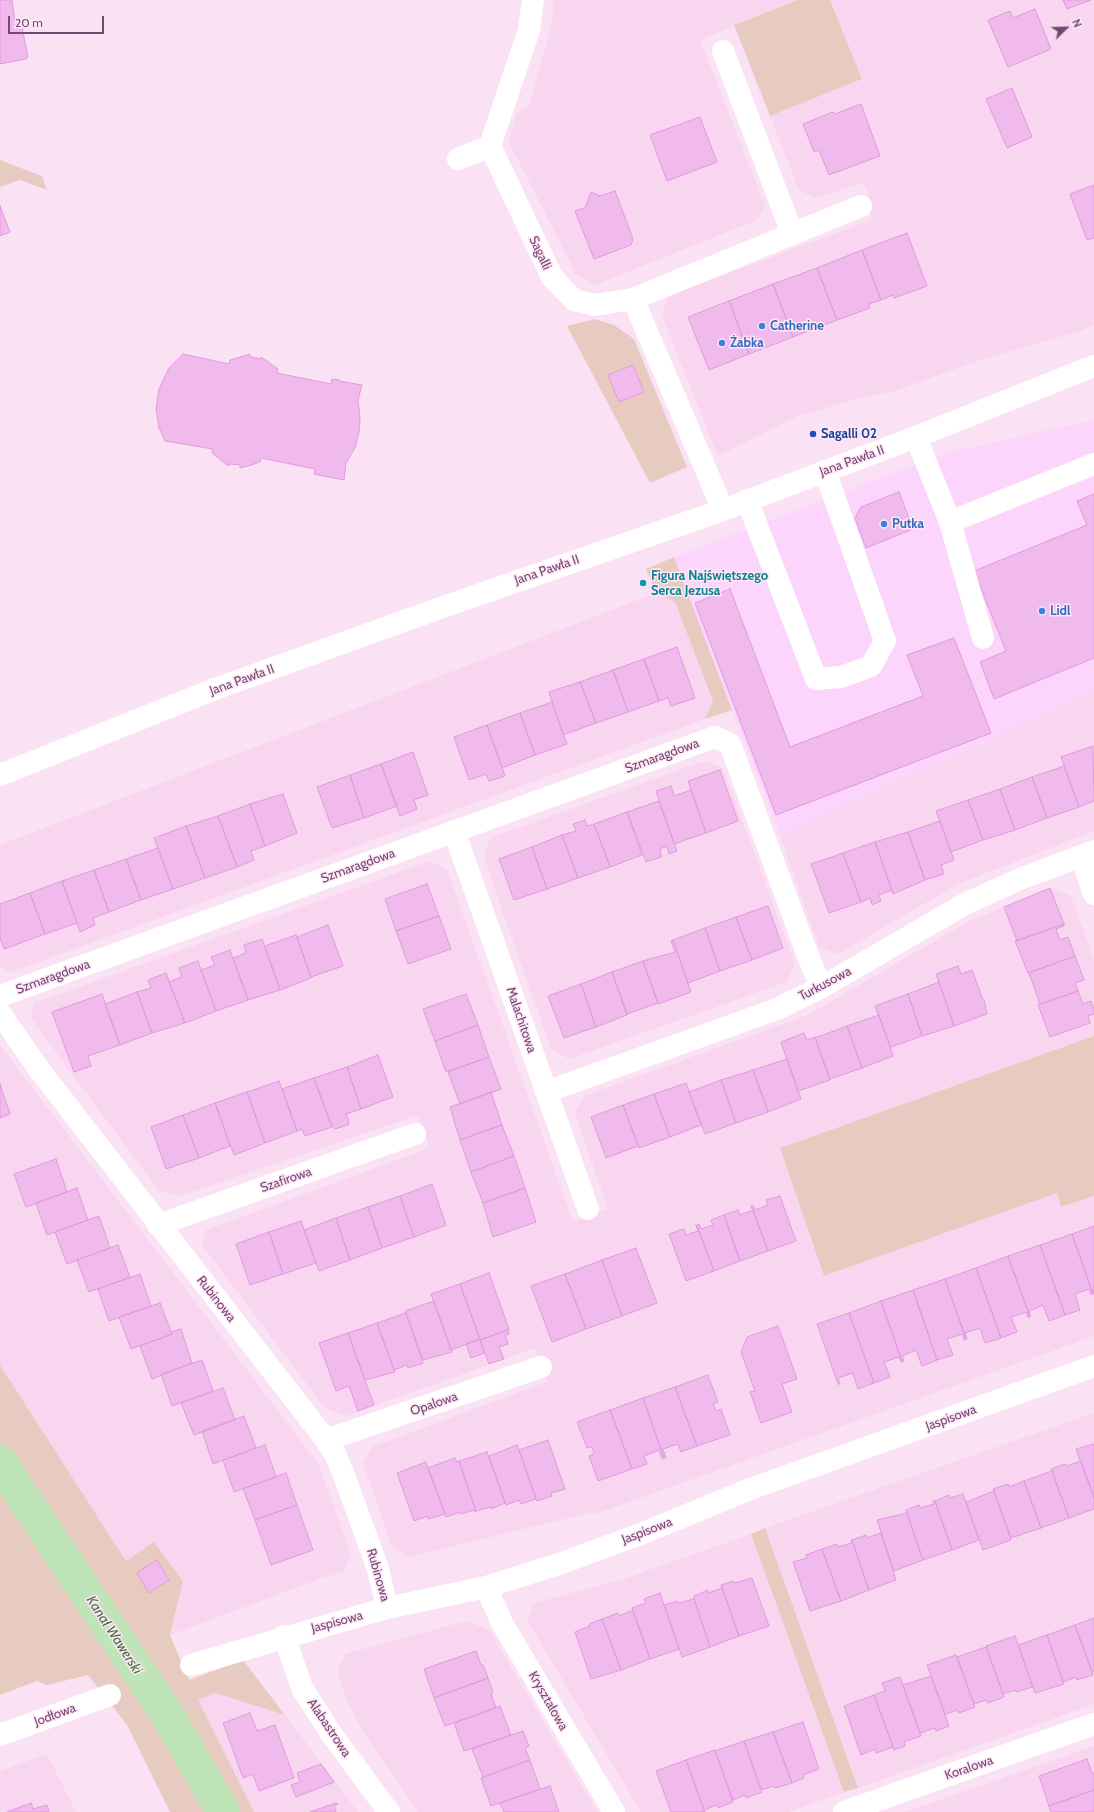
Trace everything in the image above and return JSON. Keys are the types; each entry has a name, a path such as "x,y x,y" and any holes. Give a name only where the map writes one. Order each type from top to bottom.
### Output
{"street":[{"path":"458,159 490,146 529,30 533,0"},
{"path":"723,51 792,233"},
{"name":"Sagalli","path":"490,146 552,277 574,300 595,305 633,299 861,206"},
{"path":"633,299 723,510"},
{"name":"Jana Pawła II","path":"0,775 222,687 458,602 723,510 916,437 1094,366"},
{"path":"916,437 950,522 983,638"},
{"path":"950,522 1094,464"},
{"path":"747,500 816,679 841,677 871,666 884,641 825,471"},
{"name":"Szmaragdowa","path":"0,996 715,737 730,744 811,964 822,987"},
{"name":"Malachitowa","path":"454,831 588,1209"},
{"path":"1087,854 1094,894"},
{"name":"Turkusowa","path":"546,1092 777,1009 822,987 965,904 1020,879 1087,854"},
{"name":"Rubinowa","path":"0,1013 38,1068 158,1225 326,1440 335,1454 344,1475 378,1569 387,1608"},
{"name":"Szafirowa","path":"158,1225 415,1134"},
{"name":"Jaspisowa","path":"191,1665 284,1636 387,1608 486,1587 559,1564 638,1535 753,1488 1094,1366"},
{"name":"Opalowa","path":"326,1440 541,1367"},
{"name":"Kryształowa","path":"486,1587 502,1623 614,1812"},
{"name":"Alabastrowa","path":"284,1636 302,1688 332,1735 389,1812"},
{"name":"Jodłowa","path":"0,1735 110,1695"},
{"name":"Koralowa","path":"844,1812 1094,1724"}],"shaded area":[{"path":"554,0 798,0 700,40 765,206 757,220 595,285 576,274 509,142 517,112 529,107 552,22"},
{"path":"798,0 830,0 862,79 770,116 734,25"},
{"path":"830,0 1094,0 1094,325 1080,331 983,359 892,392 863,397 798,416 718,456 662,316 668,296 871,220 869,194 863,183 815,198 799,190 770,116 862,79"},
{"path":"0,160 42,176 47,190 20,180 0,187"},
{"path":"595,319 614,325 634,339 687,467 650,483 567,326"},
{"path":"1094,420 1094,692 780,835 674,557 946,453"},
{"path":"674,557 732,710 705,719 713,701 675,602 656,593 646,569"},
{"path":"656,593 675,602 713,701 705,719 11,972 0,967 0,845"},
{"path":"1094,692 1094,831 958,884 838,954 819,947 780,835"},
{"path":"705,761 723,768 795,964 787,982 569,1059 551,1049 484,858 490,838"},
{"path":"430,861 447,870 573,1222 608,1209 575,1113 584,1096 808,1015 966,923 1050,888 1071,896 1094,960 1094,1036 780,1148 824,1276 1057,1193 1061,1207 1094,1196 1094,1336 595,1514 593,1512 409,1557 392,1547 363,1463 372,1447 547,1382 535,1348 346,1416 325,1408 202,1245 206,1230 430,1148 418,1115 180,1196 159,1191 30,1017 35,1003"},
{"path":"1094,1036 1094,1196 1061,1207 1057,1193 824,1276 780,1148"},
{"path":"0,1045 319,1465 351,1555 343,1572 325,1577 170,1635 183,1581 126,1561 0,1365"},
{"path":"0,1365 126,1561 154,1542 183,1581 170,1635 189,1680 243,1660 285,1715 215,1693 198,1700 254,1812 170,1812 127,1725 88,1675 47,1685 37,1681 0,1695"},
{"path":"1094,1413 1094,1704 858,1788 765,1528"},
{"path":"765,1528 858,1788 844,1792 751,1534"},
{"path":"751,1534 844,1792 789,1812 641,1812 527,1620 534,1603 621,1580"},
{"path":"466,1621 489,1630 597,1812 418,1812 361,1728 345,1697 338,1671 345,1654"},
{"path":"215,1693 285,1715 358,1812 254,1812 197,1700"},
{"path":"1094,1746 1094,1812 905,1812"},
{"path":"47,1754 76,1812 0,1812 0,1771"}],"building":[{"path":"0,0 12,0 15,22 21,22 28,57 26,59 0,64"},
{"path":"1063,0 1091,0 1067,9"},
{"path":"1035,9 1051,49 1008,67 988,20 1010,11 1013,18"},
{"path":"1012,88 1032,137 1007,148 986,99"},
{"path":"861,104 880,156 829,175 819,150 814,152 803,124 833,112 835,114"},
{"path":"700,117 717,162 667,181 650,135"},
{"path":"1094,185 1094,238 1087,240 1070,194"},
{"path":"615,191 633,239 631,245 594,259 575,211 585,208 591,192 600,196"},
{"path":"0,206 10,232 0,236"},
{"path":"907,233 927,286 894,298 893,295 881,300 862,250"},
{"path":"862,250 881,300 869,304 870,308 837,320 817,268"},
{"path":"817,268 837,320 793,337 773,284"},
{"path":"773,284 793,337 749,354 729,301"},
{"path":"729,301 749,354 709,370 688,317"},
{"path":"183,354 229,364 230,360 250,354 250,357 261,359 261,357 278,369 277,373 331,384 332,379 362,385 358,400 360,418 359,432 355,448 346,463 344,480 314,474 315,469 261,458 260,462 240,468 240,465 230,464 228,466 212,453 213,449 165,441 159,428 156,409 159,389 169,368"},
{"path":"633,365 644,392 619,402 608,375"},
{"name":"Putka","path":"899,492 913,529 866,548 855,518 861,507"},
{"name":"Lidl","path":"1094,494 1094,658 994,699 980,662 1006,651 974,571 1087,525 1077,501"},
{"path":"730,589 790,747 923,696 907,655 954,638 991,733 776,815 695,603"},
{"path":"677,647 695,698 671,706 668,698 659,701 644,659"},
{"path":"644,659 659,701 628,712 613,670"},
{"path":"613,670 628,712 596,723 580,682"},
{"path":"580,682 596,723 563,735 549,692"},
{"path":"552,702 567,744 535,755 520,713"},
{"path":"520,713 535,755 502,768 487,725"},
{"path":"487,725 505,776 489,781 486,774 469,780 454,737"},
{"path":"1093,746 1094,801 1079,807 1061,757"},
{"path":"413,752 428,795 414,800 417,809 400,816 381,764"},
{"path":"381,764 397,806 364,818 350,775"},
{"path":"1064,766 1079,807 1047,818 1032,777"},
{"path":"720,770 738,821 706,833 688,781"},
{"path":"350,775 364,818 332,828 317,787"},
{"path":"1032,777 1047,818 1015,830 1000,789"},
{"path":"671,786 674,796 691,790 706,833 674,844 656,791"},
{"path":"1000,789 1015,830 983,840 968,800"},
{"path":"283,794 297,833 265,846 250,804"},
{"path":"968,800 983,840 951,852 936,811"},
{"path":"659,801 677,851 669,854 667,846 660,849 661,857 646,862 627,812"},
{"path":"250,804 265,846 251,851 254,860 237,867 218,816"},
{"path":"627,812 642,855 610,867 594,824"},
{"path":"218,816 237,867 205,878 186,826"},
{"path":"585,820 587,826 594,824 610,867 578,878 562,835 576,831 573,824"},
{"path":"940,821 954,860 941,865 944,874 925,880 908,832"},
{"path":"186,826 205,878 173,889 154,838"},
{"path":"908,832 925,880 893,894 875,842"},
{"path":"562,835 578,878 547,889 532,847"},
{"path":"875,842 892,890 879,895 881,901 872,905 870,898 861,902 843,853"},
{"path":"532,847 547,889 514,900 499,859"},
{"path":"158,848 173,889 141,900 126,859"},
{"path":"843,853 861,902 829,913 811,864"},
{"path":"126,859 141,900 109,912 94,870"},
{"path":"94,870 109,912 93,918 95,925 80,932 62,881"},
{"path":"62,881 77,923 45,934 30,893"},
{"path":"427,884 439,916 396,931 385,899"},
{"path":"1050,888 1064,924 1017,941 1004,907"},
{"path":"30,893 45,934 4,949 0,938 0,904"},
{"path":"768,906 783,948 752,960 736,917"},
{"path":"439,916 451,949 408,964 396,931"},
{"path":"736,917 752,960 720,971 705,928"},
{"path":"1064,924 1064,926 1056,929 1060,940 1068,937 1075,956 1028,973 1015,941"},
{"path":"328,925 343,966 311,977 297,937"},
{"path":"705,928 720,971 688,983 673,940"},
{"path":"296,935 311,978 280,990 265,946"},
{"path":"262,939 280,990 248,1000 233,958 246,953 244,945"},
{"path":"673,940 691,992 658,1004 643,961 675,952 671,941"},
{"path":"230,950 248,1000 216,1011 201,970 215,965 211,957"},
{"path":"1075,956 1084,980 1075,983 1078,991 1040,1004 1029,973"},
{"path":"198,961 216,1011 185,1023 169,982 182,977 179,968"},
{"path":"643,961 658,1003 627,1014 612,972"},
{"path":"958,966 961,974 972,970 984,1000 987,1014 954,1026 936,974"},
{"path":"612,972 627,1015 596,1027 581,984"},
{"path":"166,973 185,1023 152,1033 137,992 151,988 148,980"},
{"path":"939,982 954,1026 922,1036 908,994"},
{"path":"581,984 596,1027 564,1038 548,996"},
{"path":"1078,991 1083,1004 1091,1001 1094,1009 1094,1014 1088,1016 1090,1023 1050,1037 1038,1005"},
{"path":"137,992 152,1033 120,1045 105,1004"},
{"path":"102,994 120,1045 88,1056 91,1066 74,1072 52,1012"},
{"path":"466,994 478,1025 435,1041 423,1009"},
{"path":"908,994 922,1036 891,1047 875,1006"},
{"path":"879,1015 893,1056 862,1068 847,1026"},
{"path":"478,1025 489,1057 446,1072 435,1041"},
{"path":"847,1026 862,1068 830,1079 815,1038"},
{"path":"804,1033 807,1040 815,1037 830,1080 798,1091 781,1042"},
{"path":"378,1055 393,1097 361,1109 347,1067"},
{"path":"489,1057 501,1089 460,1104 448,1072"},
{"path":"787,1059 801,1099 768,1112 753,1070"},
{"path":"347,1067 361,1109 346,1114 349,1122 348,1125 335,1129 329,1120 314,1078"},
{"path":"753,1070 768,1112 736,1123 721,1080"},
{"path":"314,1078 332,1127 305,1136 302,1129 297,1131 282,1089"},
{"path":"721,1080 736,1123 705,1134 689,1092"},
{"path":"279,1081 297,1131 265,1143 247,1092"},
{"path":"686,1083 701,1125 670,1137 654,1094"},
{"path":"0,1084 10,1114 0,1118"},
{"path":"247,1092 265,1143 234,1155 215,1103"},
{"path":"491,1092 502,1125 460,1140 450,1107"},
{"path":"654,1094 670,1137 639,1148 623,1105"},
{"path":"215,1103 230,1146 199,1158 183,1115"},
{"path":"623,1105 638,1146 606,1158 591,1117"},
{"path":"183,1115 199,1158 166,1169 151,1127"},
{"path":"502,1125 514,1156 471,1172 460,1140"},
{"path":"514,1156 525,1188 483,1203 471,1172"},
{"path":"56,1159 67,1192 26,1207 14,1174"},
{"path":"432,1184 446,1225 414,1237 400,1196"},
{"path":"77,1188 88,1220 47,1235 36,1203"},
{"path":"525,1188 536,1222 493,1237 483,1203"},
{"path":"400,1196 414,1237 382,1248 368,1207"},
{"path":"780,1196 796,1241 768,1251 751,1206 753,1205 755,1210 768,1205 766,1200"},
{"path":"368,1207 382,1248 350,1260 336,1218"},
{"path":"738,1210 740,1215 753,1210 768,1251 740,1261 724,1215"},
{"path":"724,1215 740,1261 714,1271 697,1225 699,1224 701,1229 713,1225 711,1220"},
{"path":"99,1216 110,1248 67,1264 55,1232"},
{"path":"336,1218 350,1260 319,1271 304,1230"},
{"path":"301,1221 316,1263 283,1274 269,1232"},
{"path":"696,1225 714,1271 686,1281 669,1234 684,1229 686,1235 698,1231"},
{"path":"1094,1226 1094,1294 1093,1294 1072,1234"},
{"path":"269,1232 283,1274 250,1285 236,1244"},
{"path":"1072,1234 1093,1294 1091,1294 1089,1289 1075,1294 1080,1310 1065,1315 1040,1245"},
{"path":"118,1245 130,1277 89,1292 77,1260"},
{"path":"1040,1245 1065,1315 1049,1321 1043,1305 1029,1311 1030,1317 1008,1256"},
{"path":"636,1248 657,1303 622,1316 602,1260"},
{"path":"1008,1256 1030,1317 1028,1317 1026,1312 1011,1317 1017,1332 1001,1338 976,1268"},
{"path":"602,1260 622,1316 586,1329 565,1274"},
{"path":"976,1268 1001,1338 985,1343 980,1328 965,1333 966,1339 945,1279"},
{"path":"489,1273 509,1329 480,1340 460,1284"},
{"path":"140,1274 151,1306 109,1321 98,1289"},
{"path":"565,1274 586,1329 552,1342 531,1286"},
{"path":"945,1279 966,1339 964,1340 962,1334 947,1339 953,1355 937,1360 913,1290"},
{"path":"460,1284 480,1339 451,1350 431,1294"},
{"path":"913,1290 937,1360 922,1366 916,1350 902,1356 904,1361 902,1362 881,1301"},
{"path":"434,1301 452,1352 423,1360 405,1311"},
{"path":"881,1301 902,1362 899,1357 884,1362 890,1377 874,1383 849,1313"},
{"path":"160,1303 172,1334 131,1349 119,1317"},
{"path":"406,1313 423,1363 408,1368 407,1365 394,1370 377,1323"},
{"path":"849,1313 874,1383 858,1389 853,1373 838,1378 840,1384 838,1384 817,1324"},
{"path":"377,1323 395,1372 365,1380 348,1333"},
{"path":"778,1326 797,1379 782,1384 792,1412 761,1423 750,1392 755,1391 741,1352 747,1337"},
{"path":"181,1329 192,1363 152,1379 140,1346"},
{"path":"508,1330 509,1334 505,1335 508,1344 499,1347 504,1359 489,1364 480,1340"},
{"path":"348,1333 374,1405 358,1411 349,1386 336,1391 319,1343"},
{"path":"480,1339 484,1353 471,1358 466,1344"},
{"path":"202,1360 213,1391 172,1406 161,1374"},
{"path":"708,1375 718,1402 713,1404 716,1411 721,1409 730,1435 697,1446 675,1387"},
{"path":"675,1387 697,1446 681,1452 678,1444 663,1449 666,1458 664,1458 643,1398"},
{"path":"223,1388 235,1420 194,1435 181,1403"},
{"path":"643,1398 664,1458 662,1459 659,1450 644,1456 647,1464 632,1469 610,1410"},
{"path":"610,1410 632,1469 598,1481 589,1456 594,1454 592,1447 587,1448 577,1422"},
{"path":"244,1416 256,1448 213,1464 202,1431"},
{"path":"548,1440 565,1489 551,1493 552,1496 537,1501 519,1450"},
{"path":"1093,1444 1094,1446 1094,1498 1076,1449"},
{"path":"265,1445 276,1477 234,1492 223,1460"},
{"path":"517,1445 536,1499 521,1504 519,1500 506,1505 489,1456"},
{"path":"487,1452 505,1503 491,1509 491,1507 476,1511 459,1461"},
{"path":"455,1458 457,1462 459,1461 476,1511 475,1512 474,1510 461,1514 460,1512 446,1517 428,1468"},
{"path":"1081,1461 1094,1498 1094,1509 1069,1518 1051,1469 1065,1464 1066,1466"},
{"path":"426,1462 445,1514 428,1519 428,1516 414,1521 397,1473"},
{"path":"1052,1471 1069,1518 1041,1528 1024,1481"},
{"path":"286,1473 297,1505 255,1520 243,1489"},
{"path":"1024,1481 1041,1528 1011,1538 993,1489 1008,1484 1009,1487"},
{"path":"994,1491 1011,1540 983,1550 966,1502"},
{"path":"963,1494 979,1540 952,1550 935,1501 949,1495 950,1498"},
{"path":"933,1501 935,1501 952,1550 923,1560 906,1510 919,1505 920,1508 934,1504"},
{"path":"297,1505 313,1550 271,1565 255,1520"},
{"path":"907,1513 923,1560 894,1571 877,1520"},
{"path":"881,1533 896,1580 869,1590 852,1540 866,1535 867,1538"},
{"path":"852,1540 869,1590 841,1601 822,1549 837,1544 838,1547 851,1543"},
{"path":"822,1549 841,1601 810,1611 793,1562 807,1558 806,1555"},
{"path":"157,1560 169,1580 149,1593 137,1573"},
{"path":"752,1578 769,1626 739,1636 721,1585"},
{"path":"722,1588 739,1636 710,1647 694,1596 708,1590 708,1593"},
{"path":"660,1593 679,1649 650,1659 632,1608 646,1603 644,1599"},
{"path":"694,1599 710,1647 682,1657 664,1605"},
{"path":"633,1610 650,1659 621,1670 602,1619 618,1613 619,1616"},
{"path":"1094,1618 1094,1671 1092,1672 1075,1625"},
{"path":"602,1619 621,1670 591,1679 575,1632"},
{"path":"1075,1625 1093,1675 1077,1680 1076,1677 1063,1682 1047,1635"},
{"path":"1047,1635 1064,1684 1035,1693 1018,1645"},
{"path":"1015,1636 1033,1687 1003,1694 986,1646"},
{"path":"986,1647 1004,1697 988,1703 986,1700 974,1704 957,1657"},
{"path":"476,1651 488,1678 434,1698 424,1669"},
{"path":"956,1655 975,1707 959,1713 958,1710 945,1714 927,1665"},
{"path":"931,1676 949,1726 936,1731 935,1728 920,1733 903,1685"},
{"path":"900,1677 921,1736 904,1742 905,1746 894,1750 874,1695 885,1691 882,1683"},
{"path":"488,1678 493,1692 491,1694 496,1708 445,1726 434,1698"},
{"path":"874,1695 893,1747 876,1753 875,1749 861,1755 844,1706"},
{"path":"500,1706 511,1735 464,1751 454,1723"},
{"path":"250,1713 257,1731 275,1725 294,1778 259,1791 253,1774 243,1778 223,1723"},
{"path":"803,1722 819,1769 803,1775 804,1778 792,1783 773,1732"},
{"path":"523,1731 529,1746 525,1748 530,1760 483,1777 472,1749"},
{"path":"773,1732 792,1783 761,1790 744,1741"},
{"path":"744,1741 762,1792 746,1798 745,1795 733,1800 715,1751"},
{"path":"715,1750 733,1802 718,1808 717,1805 704,1810 686,1760"},
{"path":"1087,1759 1092,1773 1094,1773 1094,1790 1049,1806 1039,1776"},
{"path":"530,1760 540,1789 491,1806 481,1778"},
{"path":"686,1760 705,1812 671,1812 656,1771"},
{"path":"321,1764 334,1782 296,1797 291,1785 300,1782 297,1773"},
{"path":"550,1786 559,1812 504,1812 500,1803"},
{"path":"1094,1790 1094,1812 1051,1812 1049,1806"},
{"path":"31,1803 33,1809 47,1805 49,1812 7,1812"},
{"path":"336,1803 338,1804 334,1806 336,1812 310,1812"}],"waterway":[{"name":"Kanał Wawerski","path":"0,1462 170,1719 223,1812"}],"place":[{"name":"Catherine","path":"762,326"},
{"name":"Żabka","path":"722,343"},
{"name":"Sagalli 02","path":"813,434"},
{"name":"Putka","path":"884,524"},
{"name":"Figura Najświętszego Serca Jezusa","path":"643,583"},
{"name":"Lidl","path":"1042,611"}]}
